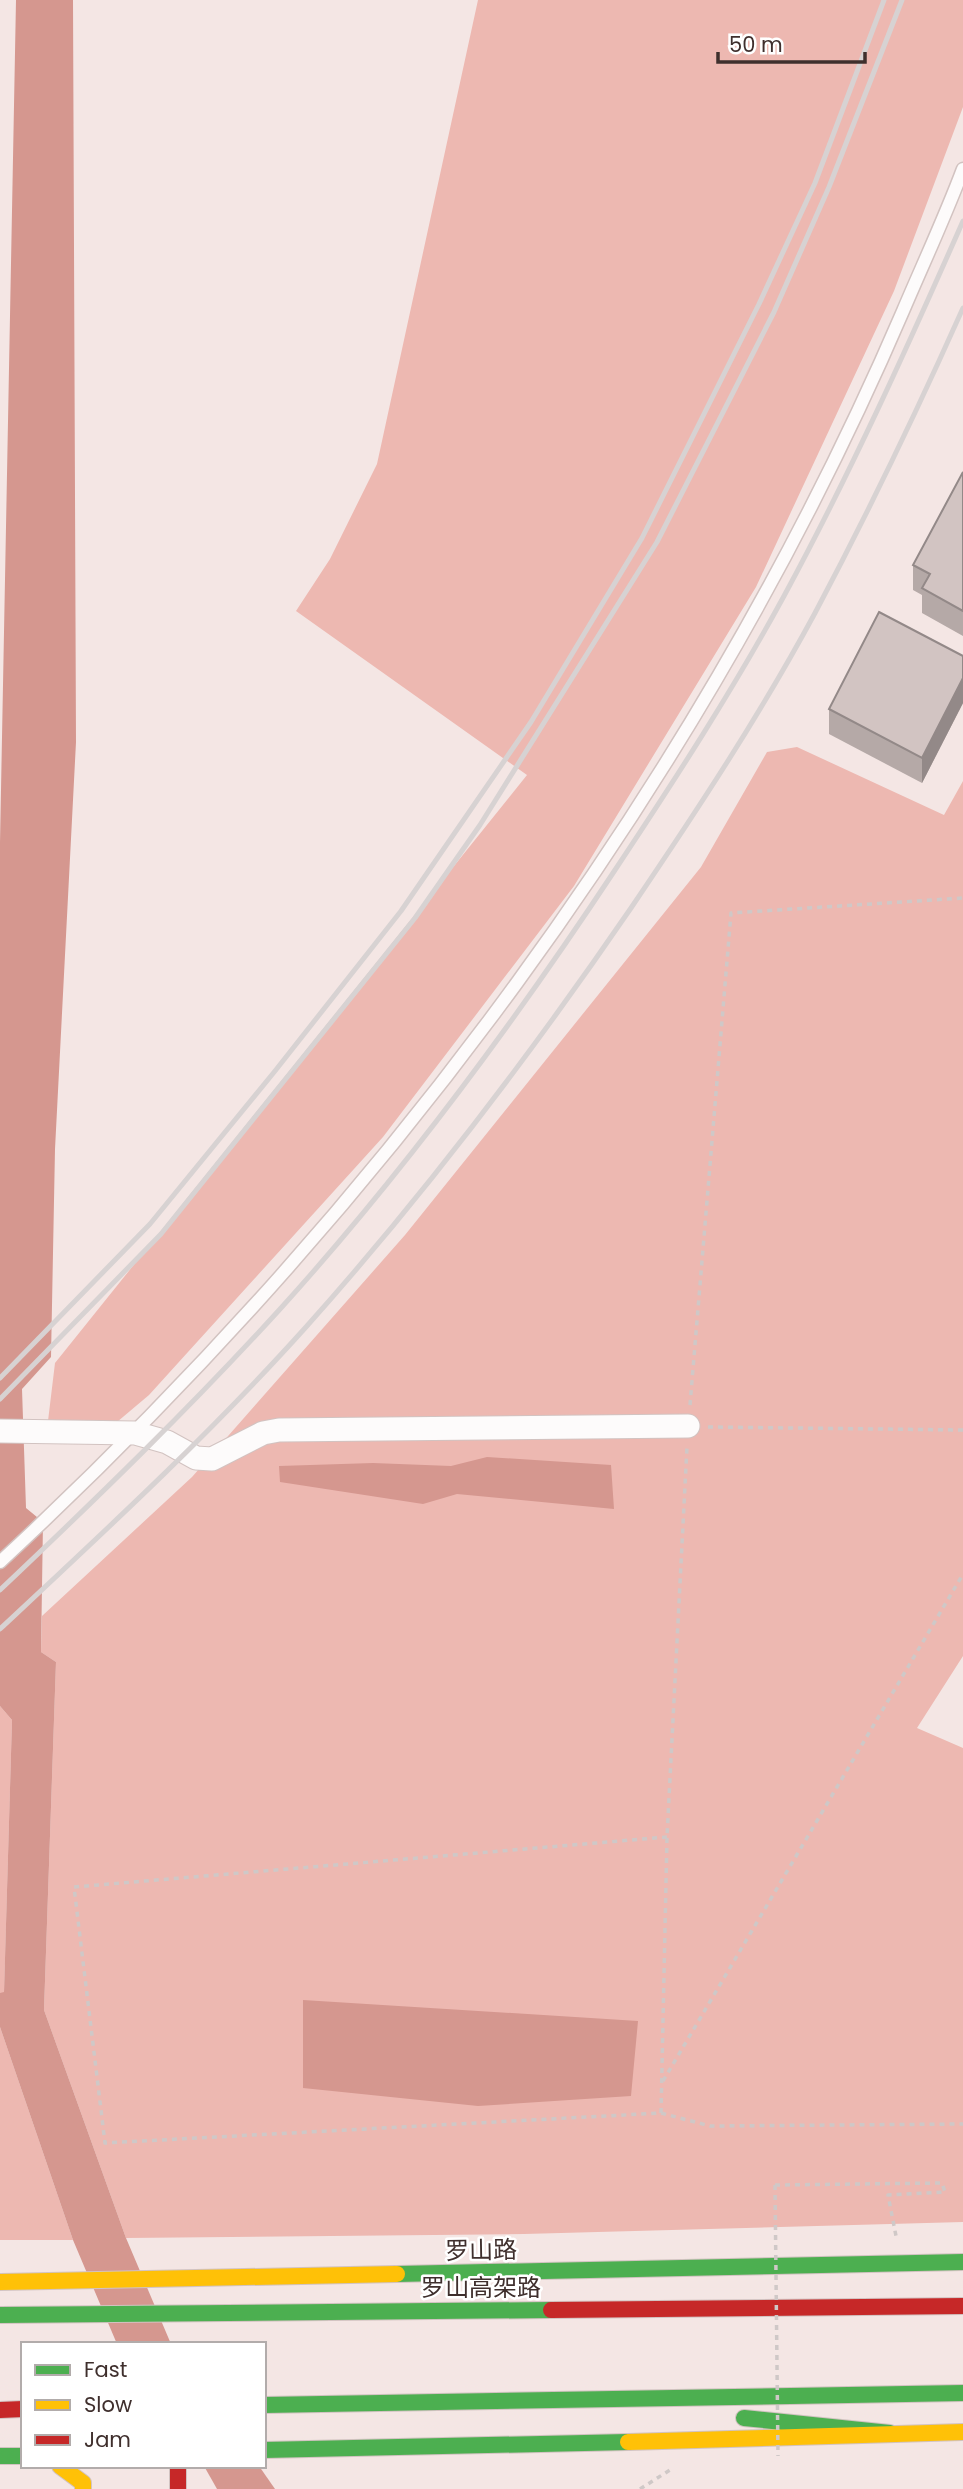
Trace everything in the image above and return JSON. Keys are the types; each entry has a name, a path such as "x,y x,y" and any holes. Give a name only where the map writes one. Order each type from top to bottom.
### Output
{"main road":[{"name":"罗山路","path":"0,2282 963,2262"},
{"name":"罗山高架路","path":"0,2315 963,2306"},
{"path":"266,2405 963,2393"},
{"path":"403,2404 617,2416"},
{"path":"0,2410 21,2409"},
{"path":"723,2418 762,2418 890,2433"},
{"path":"266,2450 748,2440 963,2432"},
{"path":"0,2456 21,2456"},
{"path":"63,2468 83,2483 83,2489"},
{"path":"178,2468 178,2489"}],"street":[{"path":"0,1431 135,1433 167,1442 196,1458 212,1459 262,1433 279,1430 688,1426"}],"lane":[{"path":"0,1562 135,1433 318,1230 475,1042 624,829 765,597 866,397 963,169"}],"path":[{"path":"661,2113 667,1837 688,1426 731,913 963,898"},
{"path":"688,1426 963,1430"},
{"path":"661,2084 963,1574"},
{"path":"667,1837 74,1887 105,2143 661,2113 710,2126 963,2124"},
{"path":"778,2456 775,2185 942,2183 945,2192 888,2195 900,2263"}],"shaded area":[{"path":"16,0 73,0 76,742 55,1149 51,1357 22,1389 26,1508 43,1522 41,1652 56,1662 44,2010 126,2238 170,2342 116,2342 73,2240 0,2027 0,1993 4,1992 12,1720 0,1706 0,843"},
{"path":"478,0 963,0 963,107 894,291 756,587 574,886 383,1137 149,1395 117,1422 48,1421 55,1363 527,775 296,611 330,559 377,464"},
{"path":"797,747 944,815 963,781 963,1656 917,1728 963,1748 963,2222 524,2234 126,2238 44,2010 56,1662 41,1652 42,1616 192,1477 405,1235 701,867 767,752"},
{"path":"487,1457 611,1465 614,1509 457,1494 423,1504 280,1482 279,1466 373,1463 451,1466"},
{"path":"0,1706 12,1720 4,1993 0,1993"},
{"path":"303,2000 638,2021 631,2096 478,2106 303,2088"},
{"path":"0,2027 73,2240 0,2240"},
{"path":"205,2468 260,2468 275,2489 217,2489"}],"building":[{"path":"963,472 963,611 922,588 930,574 913,565"},
{"path":"879,612 963,656 963,678 922,758 829,709"}],"railway":[{"path":"0,1378 150,1224 275,1071 401,911 531,722 642,538 759,304 815,183 884,0"},
{"path":"0,1399 161,1234 415,918 480,825 657,542 774,312 829,187 902,0"},
{"path":"0,1590 143,1452 281,1308 414,1150 538,984 681,769 765,631 855,457 963,221"},
{"path":"0,1629 118,1519 270,1367 350,1277 434,1175 555,1016 703,799 794,651 873,500 963,308"}],"traffic: fast":[{"path":"397,2274 963,2262"},
{"path":"0,2315 551,2310"},
{"path":"266,2405 963,2393"},
{"path":"744,2418 890,2433"},
{"path":"266,2450 628,2442"},
{"path":"0,2456 21,2456"}],"traffic: slow":[{"path":"0,2282 397,2274"},
{"path":"628,2442 963,2432"},
{"path":"63,2468 83,2483 83,2489"}],"traffic: jam":[{"path":"551,2310 963,2306"},
{"path":"0,2410 21,2409"},
{"path":"178,2468 178,2489"}]}
